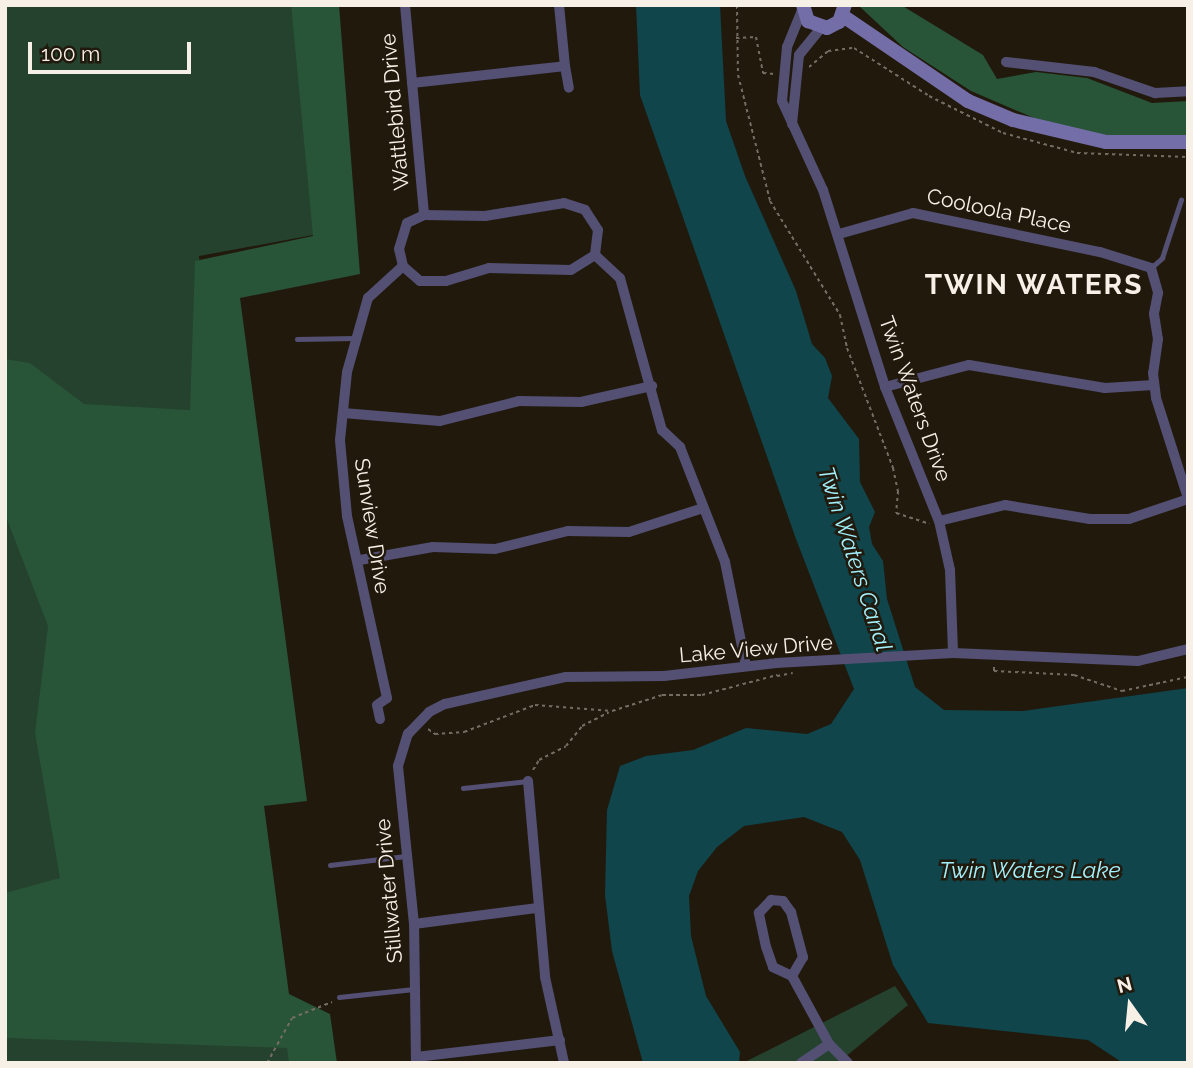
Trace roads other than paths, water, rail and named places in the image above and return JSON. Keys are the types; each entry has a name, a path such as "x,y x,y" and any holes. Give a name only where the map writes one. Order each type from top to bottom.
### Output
{"street":[{"name":"Wattlebird Drive","path":"405,5 424,215"},
{"path":"559,5 569,88"},
{"path":"803,7 808,21 821,28 834,26 844,11 968,102 1013,120 1106,142 1188,142"},
{"name":"Twin Waters Drive","path":"803,7 787,47 782,101 839,234 885,387 939,522 950,570 953,653"},
{"name":"Twin Waters Drive","path":"792,128 794,79 799,55 821,28"},
{"path":"1006,62 1094,72 1155,93 1188,91"},
{"path":"412,83 565,66"},
{"path":"564,203 585,210 598,230 595,255 570,270 489,268 446,281 420,281 403,266 399,249 407,223 424,215 485,216 564,203"},
{"name":"Cooloola Place","path":"839,234 913,213 1100,251 1151,268"},
{"path":"595,255 620,278 662,430 680,447 725,562 746,666"},
{"name":"Sunview Drive","path":"380,719 377,705 387,698 360,560 341,483 343,413 354,338 368,298 403,266"},
{"path":"939,522 1005,505 1090,519 1129,519 1188,499 1166,438 1154,385 1158,293 1151,268"},
{"path":"885,387 969,365 1105,388 1154,385"},
{"path":"343,413 440,421 519,401 581,402 652,386"},
{"path":"360,560 433,547 495,549 568,531 629,532 703,508"},
{"name":"Lake View Drive","path":"418,721 445,704 566,677 664,676 776,663 953,653 1116,661 1157,658 1188,649"},
{"name":"Stillwater Drive","path":"416,1060 414,924 398,766 418,721"},
{"path":"528,781 545,977 564,1063"},
{"path":"792,976 803,957 792,912 783,901 771,900 759,913 765,947 773,967 792,976 829,1044 848,1063"},
{"path":"414,924 538,908"},
{"path":"416,1060 560,1040"},
{"path":"801,1063 829,1044"}],"lane":[{"path":"1151,268 1162,258 1181,200"},
{"path":"297,340 354,338"},
{"path":"463,789 528,781"},
{"path":"330,865 407,856"},
{"path":"338,998 415,989"}],"water":[{"name":"Twin Waters Lake","path":"636,5 720,5 726,121 745,176 796,291 812,344 825,358 832,376 828,398 859,439 860,482 875,512 869,527 872,544 883,561 887,599 915,687 944,710 1023,711 1188,688 1188,1063 1123,1063 1088,1040 928,1023 893,965 860,860 842,832 804,817 744,826 717,847 698,871 689,896 691,936 706,996 740,1052 739,1063 643,1063 612,951 605,895 607,810 620,766 646,756 693,750 746,728 807,734 831,724 854,689 796,539 640,95"}],"district":[{"name":"TWIN WATERS","path":"1034,285"}],"water label":[{"name":"Twin Waters Canal","path":"855,559"}]}
